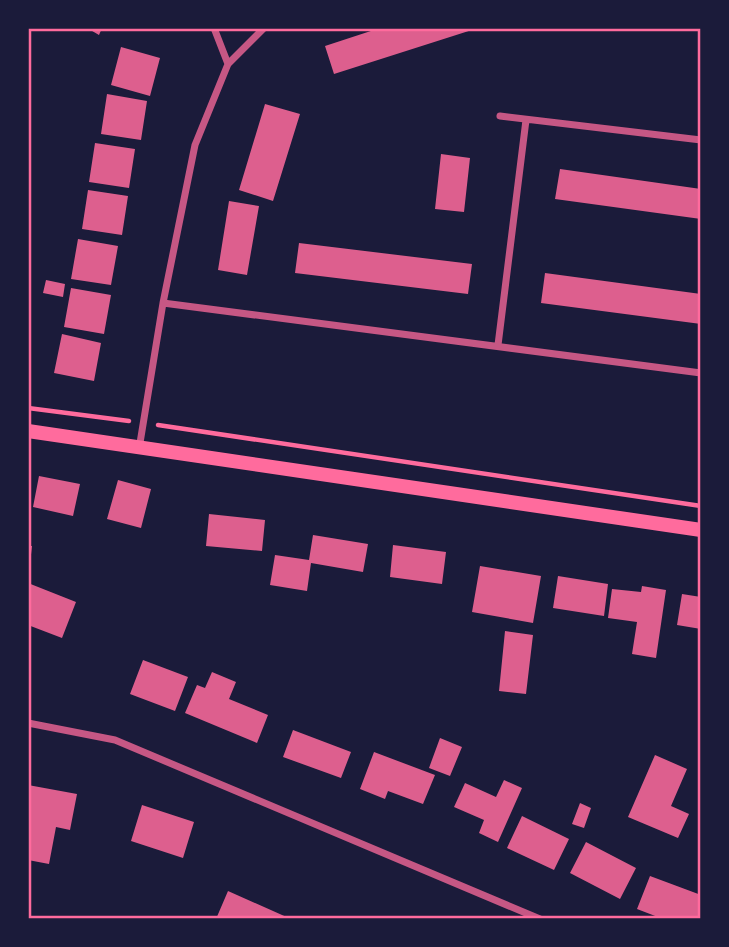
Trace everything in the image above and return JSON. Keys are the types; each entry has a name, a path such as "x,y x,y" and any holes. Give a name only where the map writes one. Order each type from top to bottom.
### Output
{"main road":[{"path":"28,431 139,450 701,530"}],"street":[{"path":"214,28 228,64"},
{"path":"139,450 163,303 195,145 228,64 264,28"},
{"path":"500,116 701,140"},
{"path":"498,345 526,120"},
{"path":"163,303 701,373"},
{"path":"28,723 115,740 540,919"}],"path":[{"path":"28,408 701,506"}],"building":[{"path":"87,28 102,28 99,35"},
{"path":"380,28 475,29 334,74 325,46"},
{"path":"121,47 160,58 150,96 111,85"},
{"path":"107,94 147,101 141,140 101,134"},
{"path":"265,104 300,114 273,201 239,190"},
{"path":"95,143 135,149 129,188 89,182"},
{"path":"441,154 470,158 464,212 435,209"},
{"path":"560,169 701,189 701,219 555,199"},
{"path":"88,190 128,196 122,235 82,229"},
{"path":"229,201 259,206 247,275 218,270"},
{"path":"78,239 118,246 111,285 71,279"},
{"path":"299,243 472,264 468,294 295,273"},
{"path":"545,273 701,294 701,324 541,303"},
{"path":"46,280 65,284 63,297 43,293"},
{"path":"71,288 111,295 104,334 64,327"},
{"path":"62,334 101,343 94,381 54,373"},
{"path":"39,476 80,484 73,516 33,507"},
{"path":"118,480 151,489 141,528 107,519"},
{"path":"209,514 265,520 262,551 206,546"},
{"path":"313,535 368,544 363,572 311,563 307,591 270,585 275,555 309,560"},
{"path":"393,545 446,552 442,584 390,577"},
{"path":"28,546 32,546 30,563 28,562"},
{"path":"480,566 541,576 533,623 472,612"},
{"path":"558,576 608,584 604,616 553,608"},
{"path":"28,583 76,602 62,638 28,625"},
{"path":"642,586 666,590 656,658 632,654 637,622 608,618 612,589 641,592"},
{"path":"682,594 701,597 701,629 677,625"},
{"path":"505,631 533,635 526,694 499,691"},
{"path":"143,660 188,677 175,711 130,694"},
{"path":"212,672 236,682 229,699 268,715 257,743 185,713 197,685 205,688"},
{"path":"293,730 351,752 341,778 283,757"},
{"path":"440,738 462,747 450,776 429,768"},
{"path":"374,752 435,775 423,804 388,791 385,799 360,789"},
{"path":"655,755 687,769 671,806 689,814 678,838 628,817"},
{"path":"504,780 522,788 498,842 479,833 484,820 454,807 465,783 496,797"},
{"path":"28,785 77,794 70,830 56,827 49,864 28,860"},
{"path":"580,803 591,808 584,828 572,824"},
{"path":"142,805 194,822 183,858 131,841"},
{"path":"522,816 569,839 554,870 507,848"},
{"path":"586,842 636,868 620,899 570,873"},
{"path":"650,876 701,895 698,919 663,919 637,909"},
{"path":"228,891 291,919 216,919"}]}
